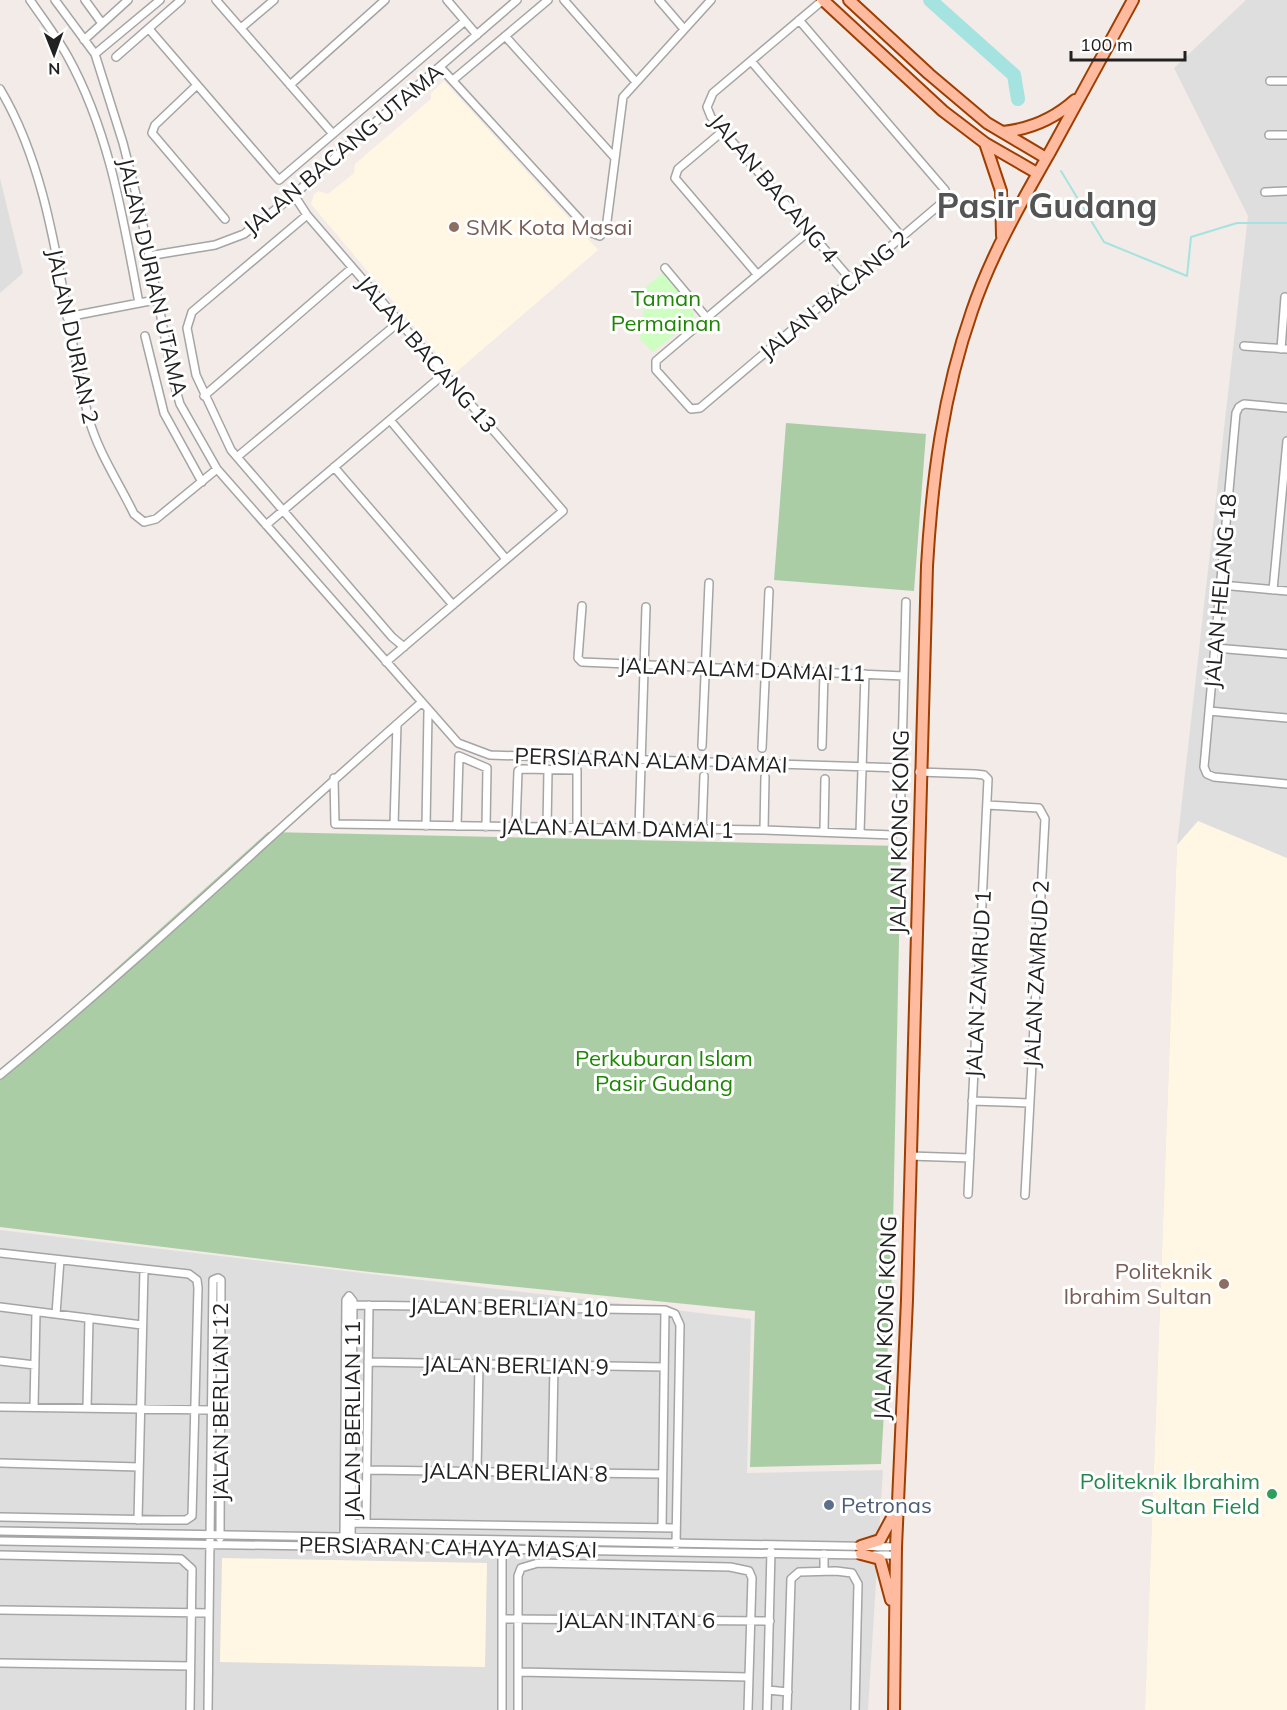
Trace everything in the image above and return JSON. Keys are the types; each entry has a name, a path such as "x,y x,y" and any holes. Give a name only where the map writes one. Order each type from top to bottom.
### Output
{"main road":[{"path":"823,0 943,111 985,143 1037,173"},
{"path":"849,0 928,74 987,123 1046,158"},
{"name":"JALAN KONG KONG","path":"894,1710 897,1509 910,1156 919,772 931,500 942,419 955,362 972,310 1001,242 1133,0"},
{"path":"1003,132 1018,130 1053,117 1083,93"},
{"path":"985,143 1001,191 1003,212 1001,242"},
{"path":"861,1550 880,1540 897,1509"},
{"path":"861,1550 877,1557 882,1562 895,1618"}],"street":[{"path":"30,0 68,56 87,97 114,175 139,303"},
{"name":"JALAN DURIAN UTAMA","path":"55,0 95,54 123,143 148,256 155,300 180,404 217,469 421,703"},
{"path":"85,0 101,22"},
{"path":"84,40 101,22 128,0"},
{"path":"95,54 160,0"},
{"path":"116,57 181,0"},
{"path":"216,0 333,134"},
{"path":"241,28 274,0"},
{"path":"290,85 386,0"},
{"path":"447,0 477,35"},
{"name":"JALAN BACANG UTAMA","path":"148,256 194,250 244,234 294,195 517,0"},
{"path":"453,80 548,0"},
{"path":"564,0 636,82"},
{"path":"658,0 684,29"},
{"path":"441,68 590,232 597,236 605,231 623,97 711,0"},
{"name":"JALAN BACANG 4","path":"823,0 713,93 707,102 708,112 723,131 851,280"},
{"name":"JALAN BACANG 2","path":"706,317 656,361 656,370 688,407 697,410 946,199 946,193 939,184 799,20"},
{"path":"149,29 279,180 465,21"},
{"path":"505,36 615,158"},
{"path":"751,61 902,237"},
{"path":"1270,81 1287,81"},
{"path":"197,85 154,125 152,133 225,219"},
{"name":"JALAN DURIAN 2","path":"0,89 22,128 39,182 93,431 138,519 149,522 156,519 217,469"},
{"path":"723,131 676,171 677,180 757,274"},
{"path":"1269,135 1287,135"},
{"path":"1265,192 1287,191"},
{"name":"JALAN BACANG 13","path":"294,195 307,215 352,268 563,511 506,560"},
{"path":"307,215 192,312 188,336 204,396 220,432 237,457 392,637 404,647"},
{"path":"665,268 706,317 809,231"},
{"path":"204,396 352,268"},
{"path":"1244,346 1284,349 1285,297"},
{"path":"67,318 155,300"},
{"path":"237,457 399,322"},
{"path":"145,336 164,413 202,482"},
{"path":"266,525 444,374"},
{"name":"JALAN HELANG 18","path":"1287,408 1244,404 1239,407 1204,767 1207,774 1217,778 1287,784"},
{"path":"386,662 506,560 390,420"},
{"path":"1273,590 1287,441"},
{"path":"334,467 453,605"},
{"path":"702,746 709,583"},
{"path":"1221,585 1287,591"},
{"path":"762,748 769,591"},
{"path":"902,768 906,602"},
{"name":"JALAN ALAM DAMAI 11","path":"582,606 580,661 903,676"},
{"path":"639,828 646,607"},
{"path":"1215,648 1287,654"},
{"path":"822,746 824,672"},
{"path":"860,833 865,674"},
{"path":"0,1075 182,920 334,778 421,703"},
{"name":"PERSIARAN ALAM DAMAI","path":"421,703 458,743 490,755 902,768"},
{"path":"1209,711 1287,718"},
{"path":"426,825 428,712"},
{"path":"394,825 397,724"},
{"path":"457,826 459,756 487,768 486,827"},
{"name":"JALAN ALAM DAMAI 1","path":"334,778 335,824 824,831 893,835 900,827 902,768"},
{"path":"547,828 548,770"},
{"path":"516,827 518,771 577,770 577,828"},
{"name":"JALAN ZAMRUD 1","path":"919,772 984,775 988,779 968,1194"},
{"path":"702,830 704,776"},
{"path":"764,830 765,777"},
{"path":"824,831 825,779"},
{"name":"JALAN ZAMRUD 2","path":"987,805 1039,807 1045,819 1025,1195"},
{"path":"972,1101 1029,1103"},
{"path":"910,1156 969,1158"},
{"path":"0,1253 189,1274 197,1280 192,1516 186,1520 0,1517"},
{"path":"56,1314 60,1260"},
{"path":"138,1520 144,1269"},
{"name":"JALAN BERLIAN 12","path":"208,1710 213,1280 218,1278 221,1280 218,1410 220,1539"},
{"name":"JALAN BERLIAN 11","path":"348,1541 347,1297 352,1298 353,1305"},
{"name":"JALAN BERLIAN 10","path":"353,1305 665,1310"},
{"path":"366,1523 369,1305"},
{"path":"0,1307 142,1325"},
{"path":"662,1528 665,1310 675,1314 680,1325 676,1546"},
{"path":"34,1407 36,1312"},
{"path":"87,1408 89,1318"},
{"path":"0,1361 35,1365"},
{"name":"JALAN BERLIAN 9","path":"368,1362 664,1367"},
{"path":"477,1471 479,1364"},
{"path":"552,1472 554,1365"},
{"path":"0,1407 218,1410"},
{"path":"0,1463 139,1467"},
{"name":"JALAN BERLIAN 8","path":"367,1470 662,1474"},
{"path":"348,1523 676,1528"},
{"name":"PERSIARAN CAHAYA MASAI","path":"0,1532 211,1539"},
{"path":"502,1539 502,1710"},
{"name":"PERSIARAN CAHAYA MASAI","path":"0,1541 502,1539 824,1554 861,1550"},
{"name":"PERSIARAN CAHAYA MASAI","path":"348,1541 502,1548 771,1543 896,1551"},
{"path":"767,1710 771,1543"},
{"path":"824,1554 824,1571"},
{"path":"0,1555 181,1559 192,1569 190,1710"},
{"path":"518,1710 519,1576 521,1568 527,1564 730,1568 750,1571 752,1578 748,1710"},
{"path":"787,1710 791,1579 799,1572 824,1571 852,1573 858,1584 855,1710"},
{"path":"0,1610 208,1613"},
{"name":"JALAN INTAN 6","path":"502,1619 770,1621"},
{"path":"0,1663 190,1666"},
{"path":"519,1672 748,1677"},
{"path":"768,1690 788,1692"}],"shaded area":[{"name":"Politeknik Ibrahim Sultan","path":"1246,0 1287,0 1287,1710 1145,1710 1177,845 1248,216 1174,68"},
{"name":"SMK Kota Masai","path":"444,81 598,250 454,374 311,204 314,194 319,191 328,194 354,173 355,164 431,99 431,93"},
{"path":"0,178 23,273 0,293"},
{"name":"Politeknik Ibrahim Sultan","path":"1198,821 1287,858 1287,1710 1145,1710 1177,845"},
{"path":"0,1230 751,1319 747,1473 883,1470 868,1710 0,1710"},
{"path":"222,1558 487,1563 485,1667 220,1662"}],"green space":[{"name":"Taman Permainan","path":"664,272 694,308 693,319 653,352 640,339 646,287"},
{"path":"786,423 926,434 914,591 774,580"},
{"name":"Perkuburan Islam Pasir Gudang","path":"268,832 901,846 892,1274 881,1464 750,1467 755,1311 370,1272 0,1227 0,1073"}],"waterway":[{"path":"930,0 1014,75 1018,99"},
{"path":"1061,171 1104,242 1187,276 1191,237 1237,223 1287,223"}],"place":[{"name":"SMK Kota Masai","path":"454,227"},
{"name":"Politeknik Ibrahim Sultan","path":"1224,1284"},
{"name":"Politeknik Ibrahim Sultan Field","path":"1272,1494"},
{"name":"Petronas","path":"829,1505"}],"district":[{"name":"Pasir Gudang","path":"1047,206"}]}
